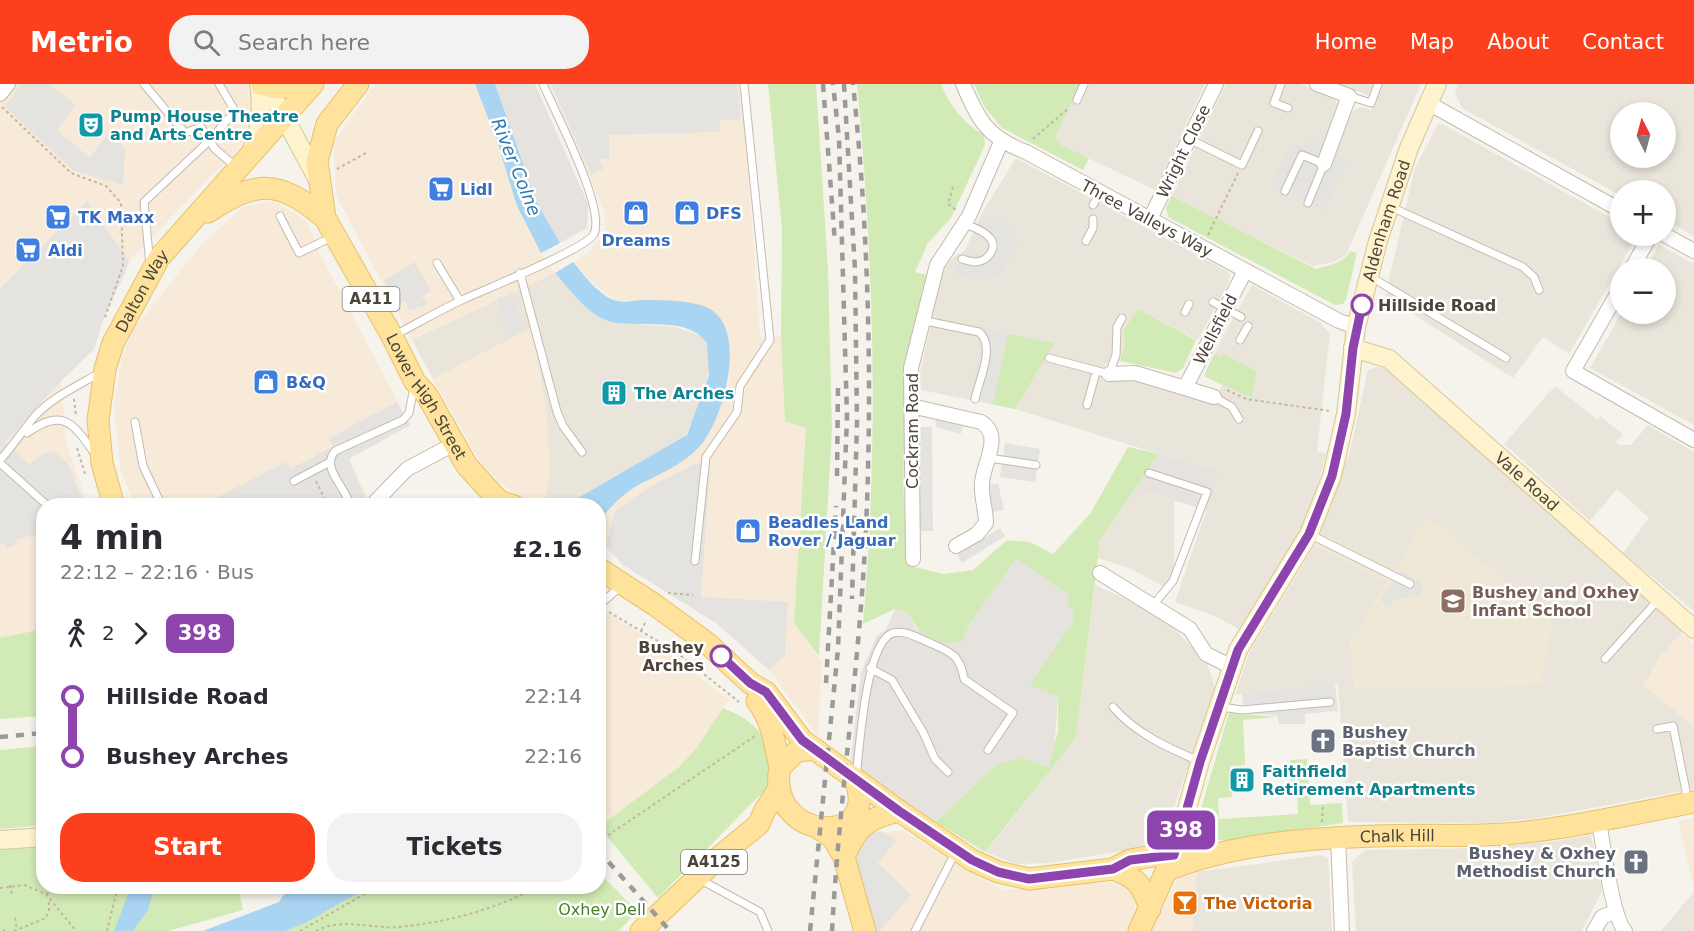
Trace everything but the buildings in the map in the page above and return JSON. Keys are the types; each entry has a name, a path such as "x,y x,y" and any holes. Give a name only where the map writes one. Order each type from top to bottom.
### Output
{"main road":[{"path":"251,151 260,131 262,114 260,84 278,88 305,84"},
{"name":"Lower High Street","path":"260,84 275,100 318,179 330,227 392,336 415,382 427,395 467,465 498,498"},
{"name":"A411","path":"284,117 313,84"},
{"name":"A411","path":"318,179 317,161 325,128 358,84"},
{"name":"Aldenham Road","path":"1138,931 1170,862 1232,667 1252,626 1309,534 1332,476 1346,414 1356,327 1369,276 1409,148 1437,84"},
{"name":"Dalton Way","path":"112,498 102,463 98,420 105,369 114,343 159,258 251,151 284,117"},
{"name":"A411","path":"190,223 235,194 262,187 288,193 330,227"},
{"name":"Vale Road","path":"1353,348 1389,359 1694,629"},
{"path":"606,573 707,644 750,683 773,726 784,804 809,824 833,837 844,857 865,931"},
{"path":"759,824 847,824 855,817 861,795 855,779 802,740 773,726"},
{"path":"779,778 797,751 815,749"},
{"name":"A4125","path":"641,931 697,877 759,824 779,778"},
{"name":"Chalk Hill","path":"855,779 957,850 998,872 1029,879 1113,869 1130,860 1170,862 1330,833 1503,834 1599,821 1691,802"},
{"path":"844,857 852,836 869,820 899,811"},
{"path":"0,840 36,838"},
{"path":"1113,869 1128,874 1139,882 1150,909"}],"street":[{"path":"0,94 8,84"},
{"name":"Three Valleys Way","path":"963,84 977,117 1001,142 1026,152 1097,199 1150,219 1339,321 1356,327"},
{"name":"Wright Close","path":"1150,219 1216,84"},
{"path":"1317,84 1349,96 1324,164"},
{"path":"1430,104 1610,204"},
{"name":"Cockram Road","path":"913,559 910,368 937,265 967,220 1001,142"},
{"path":"1676,241 1694,252"},
{"name":"Wellsfield","path":"1185,388 1219,306 1245,271"},
{"path":"1610,306 1573,371 1694,440"},
{"path":"1103,373 1135,373 1185,388 1220,393"},
{"path":"911,406 933,409 987,426 991,436 989,458 982,483 986,514 984,528 956,546"},
{"path":"379,498 407,469 454,444"},
{"path":"1100,573 1154,604 1190,629 1206,654 1232,667"},
{"path":"1599,821 1616,911 1620,926 1625,931"},
{"path":"1330,833 1342,931"},
{"path":"1594,931 1602,917 1616,911"}],"lane":[{"path":"144,84 185,133 201,127 215,149 237,168"},
{"path":"150,272 144,202 210,140 235,111 219,84"},
{"path":"392,336 460,301 545,264 587,242 594,234 594,201 543,84"},
{"path":"695,561 706,457 737,412 740,386 770,340 744,84"},
{"path":"1077,100 1084,84"},
{"path":"1281,84 1274,103 1288,108"},
{"path":"1349,96 1371,103 1378,84"},
{"path":"1189,139 1242,165 1257,131"},
{"path":"1285,192 1302,155 1324,164 1308,203"},
{"path":"1389,206 1523,267 1534,277 1539,290"},
{"path":"279,216 299,253 330,227"},
{"path":"1086,241 1093,228 1093,219"},
{"path":"962,259 978,262 985,260 990,255 993,246 993,240 967,220"},
{"path":"437,263 460,301"},
{"path":"520,273 557,412 563,426 582,452"},
{"path":"1369,276 1506,358"},
{"path":"1185,312 1189,304"},
{"path":"1219,306 1241,317"},
{"path":"1087,405 1103,373 1116,355 1117,327 1122,318"},
{"path":"921,320 979,332 984,336 987,349 975,399"},
{"path":"1240,340 1248,326"},
{"path":"1048,358 1103,373"},
{"path":"39,498 0,461 36,416 53,401 105,369"},
{"path":"294,481 330,462 335,451 402,420 409,413 415,382"},
{"path":"1220,393 1239,419"},
{"path":"22,436 48,420 67,421 74,425 102,463"},
{"path":"135,423 143,466 158,498"},
{"path":"989,458 1036,465"},
{"path":"330,462 346,498"},
{"path":"1149,473 1207,492 1173,581 1154,604"},
{"path":"1309,534 1410,584"},
{"path":"606,599 623,584"},
{"path":"1605,659 1659,598"},
{"path":"855,779 870,668 883,641 890,634 898,632 910,634 953,654 962,665 964,679 1013,713 988,750"},
{"path":"870,668 892,680 923,732 935,759 948,772"},
{"path":"1219,706 1242,710 1330,702"},
{"path":"1113,706 1124,720 1165,746 1200,762"},
{"path":"1657,729 1673,726 1691,802"},
{"path":"915,931 957,850"},
{"path":"697,877 760,912 768,931"}],"path":[{"path":"1026,152 1035,136 1061,118 1077,100"},
{"path":"0,104 71,173 106,186 121,203 123,266"},
{"path":"337,169 366,153"},
{"path":"1202,248 1242,165"},
{"path":"953,187 948,204 967,220"},
{"path":"1220,393 1245,399 1346,414"},
{"path":"74,399 76,413"},
{"path":"72,442 86,477"},
{"path":"311,471 324,498"},
{"path":"663,593 693,595"},
{"path":"608,612 676,651 731,696"},
{"path":"641,631 650,614"},
{"path":"606,837 773,726"},
{"path":"1323,804 1330,833"},
{"path":"10,885 12,894"},
{"path":"0,888 24,885 36,890"},
{"path":"15,918 15,931 46,918 49,910 46,894"},
{"path":"107,931 116,894"},
{"path":"300,931 364,894"},
{"path":"316,931 326,926 364,923 397,927 459,915 512,901 525,894"},
{"path":"48,899 76,931"},
{"path":"338,925 339,931"}],"shaded area":[{"path":"0,84 254,84 247,88 254,116 248,138 129,261 104,317 94,349 61,381 66,443 86,498 36,498 36,630 0,638"},
{"path":"21,84 49,84 76,105 57,130 90,158 110,131 121,139 121,145 125,149 123,185 73,170 5,107"},
{"path":"375,84 475,84 497,141 517,206 541,253 555,273 412,340 336,195 333,143"},
{"path":"495,84 535,84 588,204 587,228 560,243 537,203"},
{"path":"549,84 739,84 745,125 760,337 781,336 785,421 806,428 794,622 822,662 818,736 769,670 716,623 623,565 606,548 606,513 623,495 673,467 700,446 714,423 729,382 727,346 722,322 708,309 665,300 617,301 593,284 573,262 587,254 605,232 605,213"},
{"path":"551,84 737,84 741,120 720,120 720,132 609,135 609,159 598,159 603,169 591,174"},
{"path":"1081,84 1205,84 1155,190 1063,146 1055,138"},
{"path":"1226,84 1300,84 1334,97 1338,104 1333,116 1347,121 1353,110 1361,107 1371,110 1377,99 1339,84 1421,84 1346,255 1333,262 1313,266 1171,198"},
{"path":"1458,84 1694,84 1694,236 1676,226 1676,180 1610,180 1610,189 1462,108 1455,93"},
{"path":"1438,124 1444,125 1610,217 1610,246 1631,246 1624,258 1610,258 1610,283 1569,354 1543,337 1513,378 1385,296 1415,168"},
{"path":"1307,139 1322,145 1348,161 1324,211 1271,184 1291,143 1303,148"},
{"path":"1016,158 1227,271 1230,275 1228,284 1198,340 1138,309 1123,331 1125,344 1120,361 1105,364 1102,380 1136,378 1216,404 1222,385 1204,376 1223,336 1252,285 1319,322 1330,333 1317,451 1326,454 1309,516 1239,629 1212,615 1175,602 1220,470 1159,454 1015,409 916,389 943,269 955,256 965,250 982,213"},
{"path":"87,201 129,261 104,317 94,349 5,442 29,464 46,452 56,453 68,464 82,498 36,498 36,535 18,539 13,546 7,548 5,543 0,544 0,289"},
{"path":"274,201 306,220 323,260 410,425 349,459 368,498 133,498 121,472 114,408 122,356 132,331 201,245 243,207"},
{"path":"986,214 1014,229 1009,239 1018,244 1000,275 986,281 955,275 961,255 986,254 989,244 975,235"},
{"path":"1658,246 1661,246 1694,264 1694,425 1590,368 1615,324 1676,324 1676,258 1652,258"},
{"path":"415,262 431,291 422,296 427,305 409,310 405,301 397,305 384,280"},
{"path":"555,273 595,314 618,323 676,327 703,337 707,343 710,367 697,411 683,440 579,498 546,498 550,471 532,328 433,379 412,340"},
{"path":"513,295 522,330 507,338 497,298"},
{"path":"532,327 547,414 550,471 546,498 518,498 481,464 433,379"},
{"path":"984,329 1008,334 993,404 970,399"},
{"path":"1377,367 1386,369 1683,631 1643,685 1694,726 1694,789 1538,818 1489,823 1348,822 1338,684 1235,695 1249,653 1315,545 1388,582 1351,641 1355,688 1508,686 1541,683 1428,517 1394,572 1320,533 1350,451 1368,370"},
{"path":"1555,386 1597,419 1600,416 1623,434 1616,442 1620,445 1631,445 1648,425 1694,452 1694,611 1623,553 1649,518 1617,489 1590,521 1504,444"},
{"path":"397,402 410,425 349,459 365,498 218,497 286,462 290,469 333,447 329,438"},
{"path":"937,418 963,426 961,434 935,427"},
{"path":"920,427 932,427 933,531 920,531"},
{"path":"1005,443 1040,449 1035,482 1000,477"},
{"path":"1159,454 1220,470 1207,510 1135,489"},
{"path":"695,464 710,464 701,597 788,602 785,656 769,670 716,623 623,565 606,546 615,511 651,486"},
{"path":"998,483 1004,510 993,512 987,485"},
{"path":"1135,489 1174,501 1174,568 1172,576 1163,586 1129,568 1098,558 1100,540"},
{"name":"Bushey and Oxhey Infant School","path":"1427,516 1553,621 1541,683 1508,686 1355,688 1351,641 1387,582 1315,545 1320,533 1394,572"},
{"path":"1000,528 1005,536 962,563 957,555"},
{"path":"1016,557 1070,596 1074,610 1072,623 1031,685 1058,697 1054,753 1048,767 1022,758 997,764 936,822 850,766 861,673 876,637 886,629 895,609 909,614 916,628 962,642 969,625"},
{"path":"1401,570 1422,583 1420,596 1397,598 1390,607 1380,601"},
{"path":"1095,585 1134,603 1171,625 1207,663 1215,687 1163,840 1153,846 1049,863 1016,864 986,852 1076,738"},
{"path":"606,612 661,647 729,700 696,749 680,766 606,822"},
{"path":"1681,633 1694,644 1694,726 1643,685 1662,654"},
{"path":"1335,684 1338,711 1305,714 1305,724 1279,724 1277,715 1244,714 1242,694"},
{"path":"1694,818 1694,889 1678,821"},
{"path":"903,830 1002,890 1110,882 1122,886 1136,897 1134,916 1126,931 874,931 869,834"},
{"path":"881,831 897,840 878,863 911,895 880,931 874,931 858,884 857,853 869,834"},
{"path":"1591,835 1602,891 1582,931 1356,931 1352,862 1365,850 1483,848 1549,842"},
{"path":"1321,855 1328,859 1332,931 1192,931 1197,872"},
{"path":"1187,872 1197,872 1192,931 1151,931 1177,879"},
{"path":"1694,892 1694,931 1661,931"}],"green space":[{"path":"768,84 816,84 828,269 832,430 819,656 794,623 806,428 785,421 781,336 782,229"},
{"path":"857,84 941,84 958,113 984,135 985,145 951,218 928,243 915,272 926,275 914,347 906,420 904,493 910,566 944,574 973,570 1007,540 1030,542 1053,554 1090,514 1128,447 1159,454 1100,540 1076,738 985,852 936,822 997,764 1022,758 1049,767 1058,730 1058,697 1030,685 1072,623 1074,610 1066,604 1070,596 1016,558 969,625 962,642 945,642 930,637 918,628 909,614 895,609 863,624 873,421 871,286"},
{"path":"974,84 1081,84 1055,138 1063,146 1089,158 1083,170 1002,128 984,106"},
{"path":"1171,196 1316,269 1340,261 1350,251 1357,253 1343,304 1335,305 1168,217 1166,208"},
{"path":"1138,309 1196,340 1183,368 1176,373 1120,361 1125,344 1123,331"},
{"path":"1008,334 1054,343 1015,409 993,404"},
{"path":"1214,354 1221,357 1223,354 1256,371 1252,398 1204,376"},
{"path":"36,630 36,716 0,719 0,638"},
{"path":"723,708 737,714 757,729 763,738 768,759 767,788 658,898 606,835 606,822 680,766 696,749"},
{"path":"1229,713 1278,717 1243,720 1245,765 1230,766 1232,797 1218,798 1219,819 1298,814 1297,792 1292,792 1290,760 1307,759 1310,805 1342,803 1343,823 1226,841 1216,839 1201,809"},
{"path":"36,747 36,826 0,829 0,750"},
{"path":"36,843 36,894 240,894 243,910 168,931 0,931 0,846"},
{"name":"Oxhey Dell","path":"606,880 637,911 619,931 285,931 305,923 357,894 606,894"}],"water":[{"name":"River Colne","path":"475,84 495,84 537,203 560,243 541,253 517,206 497,141"},
{"path":"573,262 587,279 611,299 627,302 645,300 694,303 708,308 720,319 727,334 730,353 724,396 709,433 693,453 661,474 635,487 606,513 606,498 578,498 687,435 709,375 707,343 698,334 686,328 660,324 618,323 599,317 572,293 555,273"},
{"path":"128,894 153,894 148,910 133,931 114,931"},
{"path":"284,894 357,894 305,923 285,931 203,931 279,902"}],"railway":[{"path":"823,84 835,243"},
{"path":"810,931 838,649 847,417 839,138 833,84"},
{"path":"844,84 855,270 857,422 852,599"},
{"path":"832,931 862,595 869,432 866,257 853,84"},
{"path":"837,476 838,386"},
{"path":"826,683 836,506"},
{"path":"0,737 36,734"},
{"path":"606,859 670,931"}],"bus line":[{"name":"398","path":"721,656 750,683 766,692 789,726 802,740 899,811 972,860 998,872 1029,879 1042,878 1113,869 1130,860 1174,855 1200,762 1238,650 1309,534 1332,476 1346,414 1356,327 1362,305"}],"place":[{"name":"Pump House Theatre and Arts Centre","path":"91,125"},
{"name":"Lidl","path":"441,189"},
{"name":"Dreams","path":"636,213"},
{"name":"DFS","path":"687,213"},
{"name":"TK Maxx","path":"58,217"},
{"name":"Aldi","path":"28,250"},
{"name":"Hillside Road","path":"1362,305"},
{"name":"B&Q","path":"266,382"},
{"name":"The Arches","path":"614,393"},
{"name":"Beadles Land Rover / Jaguar","path":"748,531"},
{"name":"Bushey and Oxhey Infant School","path":"1453,601"},
{"name":"Bushey Arches","path":"721,656"},
{"name":"Bushey Baptist Church","path":"1323,741"},
{"name":"Faithfield Retirement Apartments","path":"1242,780"},
{"name":"Bushey & Oxhey Methodist Church","path":"1636,862"},
{"name":"The Victoria","path":"1185,903"}]}
